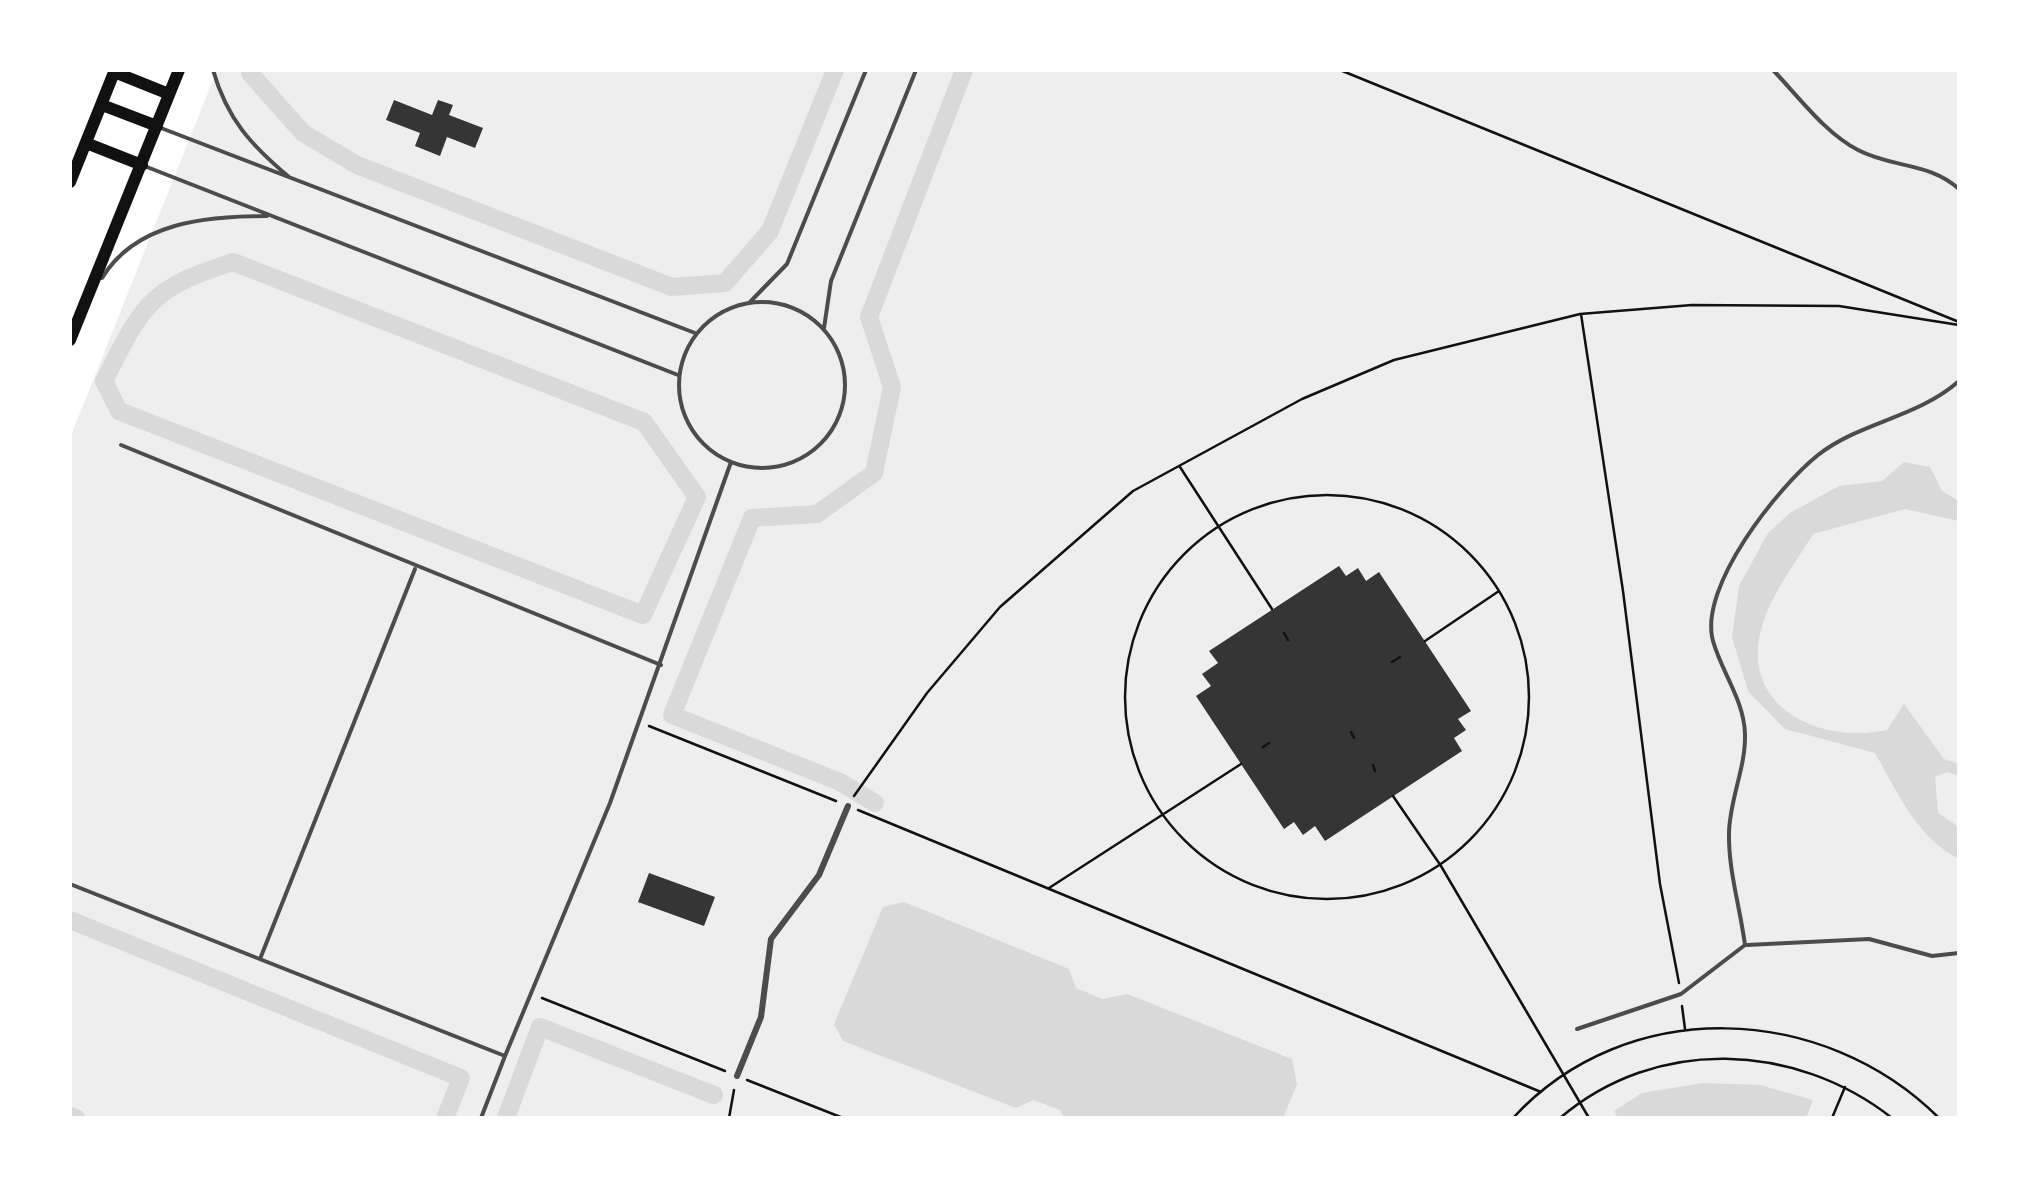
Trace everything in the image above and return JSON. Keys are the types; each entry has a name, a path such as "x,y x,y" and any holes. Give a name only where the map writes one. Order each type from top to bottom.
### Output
{"main road":[{"path":"70,340 179,70"},
{"path":"70,182 115,71 169,94"},
{"path":"102,105 156,126"},
{"path":"86,143 142,165"}],"street":[{"path":"737,1076 761,1017 771,939 819,875 848,806"}],"lane":[{"path":"213,70 229,116 246,140 293,180"},
{"path":"750,302 790,306 824,329 838,350 845,386 837,422 823,442 804,457 780,466 756,468 715,454 690,428 680,401 678,375 695,334 711,318 750,302 786,264 866,70"},
{"path":"824,329 831,281 916,70"},
{"path":"1772,70 1838,137 1860,152 1926,168 1959,190"},
{"path":"156,126 695,334"},
{"path":"142,165 678,375"},
{"path":"81,312 118,254 139,242 207,218 272,216"},
{"path":"1745,945 1730,828 1745,732 1742,710 1712,639 1711,612 1718,589 1764,517 1820,454 1914,412 1959,381"},
{"path":"120,445 661,665"},
{"path":"481,1118 661,665 731,462"},
{"path":"260,959 416,567"},
{"path":"70,884 505,1056"},
{"path":"1576,1029 1681,994 1745,945 1869,939 1932,956 1959,954"}],"path":[{"path":"1340,70 1959,324"},
{"path":"848,806 927,693 1000,607 1133,491 1302,399 1394,360 1580,314 1692,305 1839,306 1959,324"},
{"path":"1580,314 1623,591 1660,884 1685,1030"},
{"path":"1179,466 1272,610"},
{"path":"1319,494 1372,500 1423,518 1452,539 1500,591 1525,648 1531,710 1518,770 1487,824 1441,866 1385,892 1323,900 1262,889 1206,860 1162,816 1136,767 1124,713 1128,658 1145,606 1176,561 1218,526 1266,504 1319,494"},
{"path":"1424,640 1500,591"},
{"path":"1284,633 1288,640"},
{"path":"1392,662 1400,657"},
{"path":"638,721 1540,1092"},
{"path":"1351,732 1354,738"},
{"path":"1263,747 1269,744"},
{"path":"1048,888 1241,764"},
{"path":"1373,765 1375,771"},
{"path":"1393,796 1441,866 1589,1118"},
{"path":"530,994 843,1118"},
{"path":"1513,1118 1566,1074 1622,1045 1685,1030 1749,1028 1812,1040 1872,1065 1939,1118"},
{"path":"1560,1118 1580,1102 1652,1068 1711,1058 1770,1062 1845,1087 1892,1118"},
{"path":"729,1118 737,1076"},
{"path":"1832,1118 1845,1087"}],"shaded area":[{"path":"217,70 1959,70 1959,1118 70,1118 70,438"},
{"path":"1904,462 1930,467 1942,491 1959,501 1959,521 1905,509 1813,534 1772,600 1763,623 1758,652 1761,676 1772,697 1789,713 1835,731 1887,730 1904,704 1944,759 1959,764 1959,776 1947,772 1935,777 1938,813 1959,827 1959,859 1920,826 1875,753 1785,729 1748,691 1732,637 1739,586 1768,533 1790,513 1839,486 1882,481"},
{"path":"904,902 1069,969 1076,988 1103,999 1127,994 1292,1059 1297,1084 1283,1118 1064,1118 1060,1110 1033,1100 1016,1108 843,1041 834,1024 883,907"},
{"path":"1703,1083 1760,1085 1813,1100 1806,1118 1618,1118 1614,1111 1642,1093"}],"building":[{"path":"394,100 432,115 438,100 453,105 449,115 483,128 475,148 447,137 440,156 415,146 420,133 386,120"},
{"path":"1339,566 1346,576 1358,568 1366,581 1379,572 1471,711 1458,719 1466,730 1454,738 1462,751 1325,841 1315,826 1303,835 1294,822 1284,829 1196,696 1211,686 1202,674 1218,663 1209,651"},
{"path":"649,873 715,897 704,926 638,902"}],"waterway":[{"path":"250,73 303,133 357,165 672,287 725,283 770,231 835,70"},
{"path":"875,803 840,782 672,715 752,518 817,514 874,473 892,387 869,317 964,70"},
{"path":"233,262 644,422 697,497 643,615 119,411 104,381 140,317 165,291 233,262"},
{"path":"70,920 461,1078 445,1118"},
{"path":"506,1118 540,1027 714,1095"},
{"path":"70,1116 76,1118"}]}
